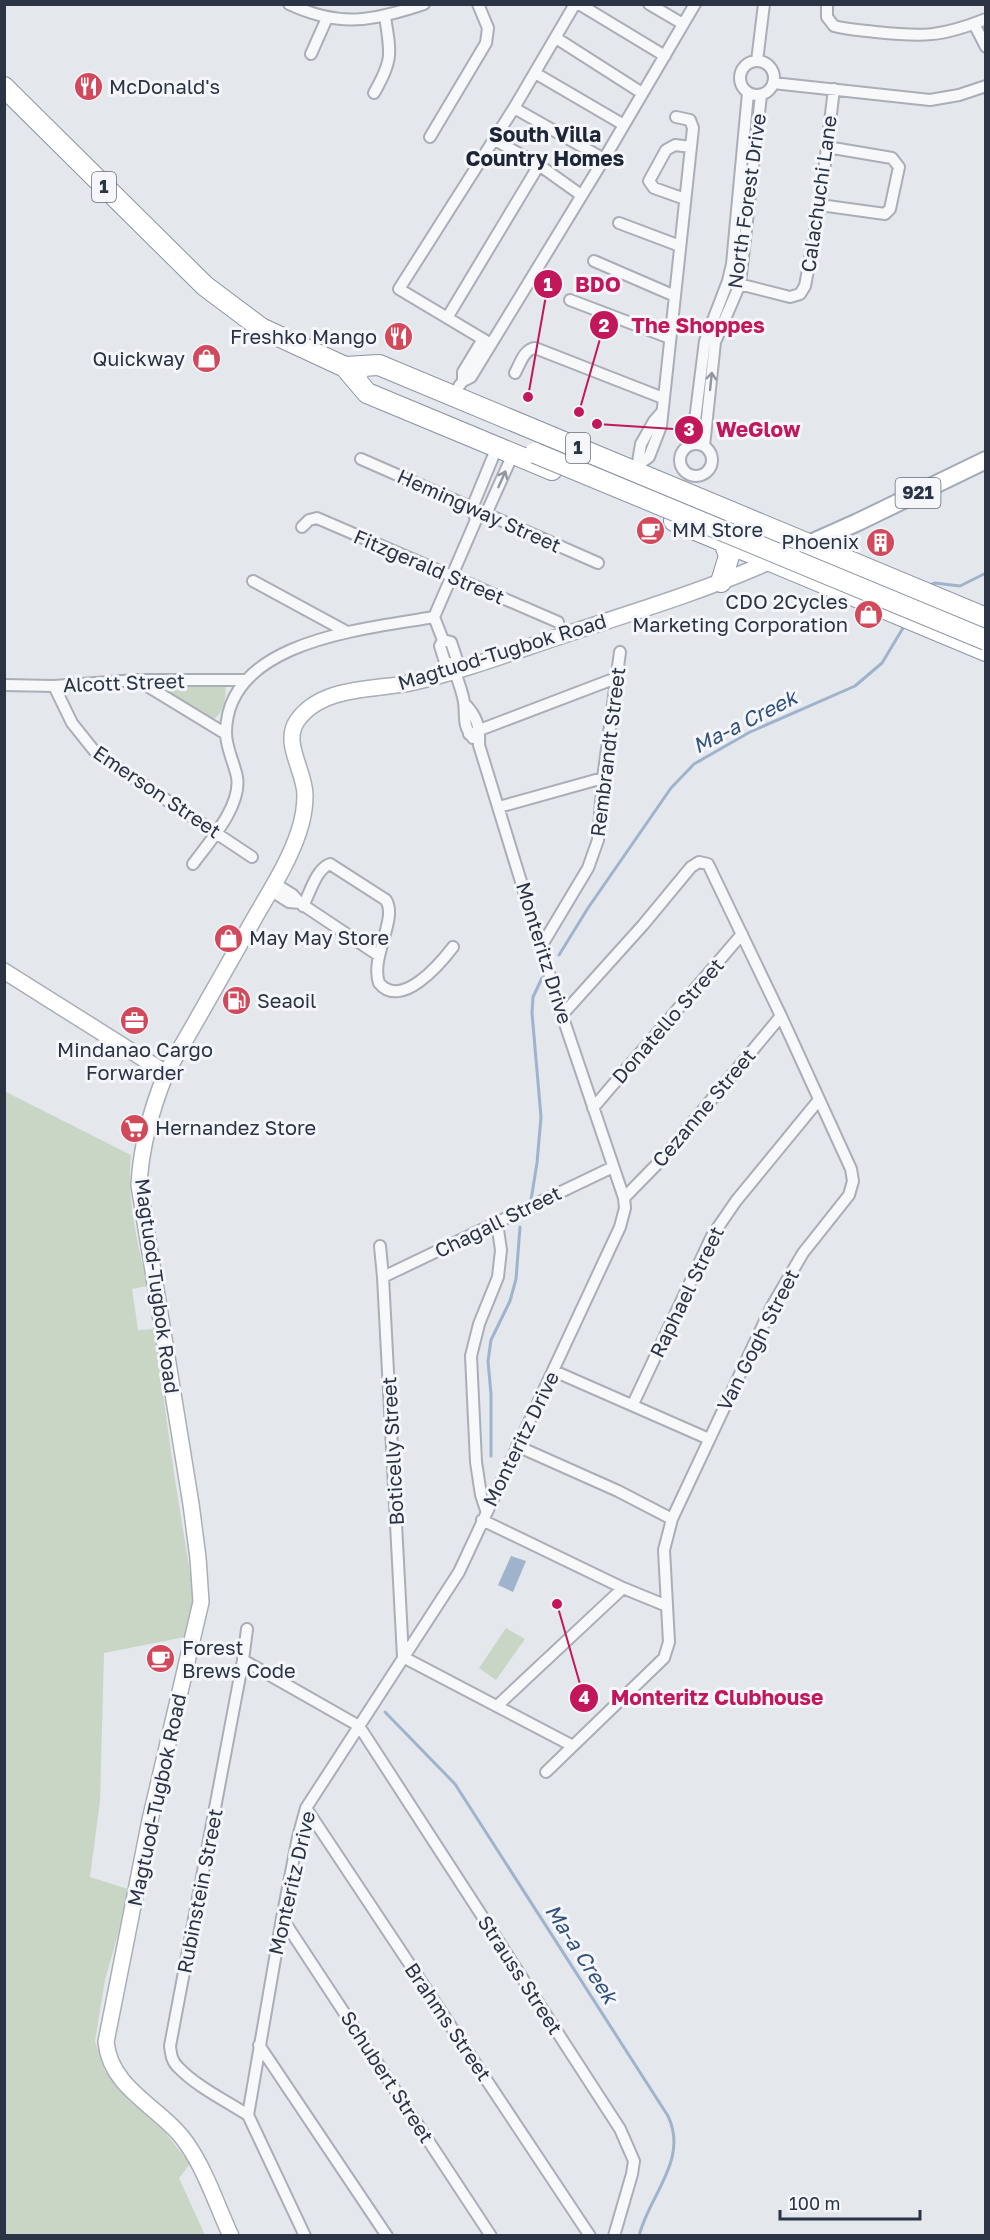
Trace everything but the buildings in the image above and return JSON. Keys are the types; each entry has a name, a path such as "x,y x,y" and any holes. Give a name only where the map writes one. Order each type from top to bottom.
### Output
{"highway":[{"name":"1","path":"4,87 204,286 261,328 352,370 371,384 537,447 986,628"},
{"name":"1","path":"352,370 379,365 458,389 567,443 637,469 685,483 719,507 985,618"},
{"name":"1","path":"352,370 367,393 924,625 981,646"},
{"path":"555,472 567,443"},
{"name":"1","path":"537,447 981,646"},
{"path":"624,500 637,469"},
{"path":"670,519 685,483"},
{"path":"719,507 723,542 729,556 721,582"},
{"path":"723,542 750,520"},
{"path":"835,588 847,560"},
{"path":"878,606 890,578"},
{"path":"924,625 935,597"},
{"path":"981,646 985,618"}],"main road":[{"name":"921","path":"809,544 986,460"},
{"path":"771,561 809,544"},
{"name":"Magtuod-Tugbok Road","path":"231,2235 188,2144 120,2078 107,2053 106,2042 150,1820 201,1602 192,1504 139,1185 143,1143 154,1101 166,1073 290,854 303,816 305,794 292,739 295,724 299,718 313,706 343,693 408,683 453,667 663,604 771,561"},
{"path":"4,971 166,1073"}],"street":[{"path":"290,4 308,13 327,18 356,20 385,17 424,4"},
{"path":"430,137 486,44 489,28 478,4"},
{"path":"487,342 399,289 495,140 577,4 665,56"},
{"path":"649,4 683,24"},
{"path":"458,389 471,377 487,342 604,159 695,4"},
{"path":"757,61 764,4"},
{"path":"827,4 826,10 830,22 840,27 912,36 956,31 986,20"},
{"path":"374,93 389,61 391,51 385,17"},
{"path":"311,54 327,18"},
{"path":"974,24 986,47"},
{"path":"556,38 642,93"},
{"path":"757,61 765,63 774,75 773,83 768,92 761,95 748,93 741,85 741,74 747,65 757,61"},
{"path":"535,73 624,125"},
{"path":"773,83 930,100 959,95 986,86"},
{"name":"Calachuchi Lane","path":"728,281 790,297 800,294 805,286 820,205 834,89"},
{"name":"North Forest Drive","path":"704,446 702,411 706,334 728,281 732,264 748,93"},
{"name":"North Forest Drive","path":"692,444 702,411 715,342 740,284 761,95"},
{"path":"514,108 604,159"},
{"path":"637,469 650,457 660,431 675,296 692,122 676,117"},
{"path":"495,140 539,165 581,195"},
{"path":"685,199 654,188 649,181 666,150 675,145 691,147"},
{"path":"820,205 885,214 890,209 899,167 892,158 827,147"},
{"path":"447,318 539,165"},
{"path":"619,224 680,246"},
{"path":"594,261 675,296"},
{"path":"570,300 670,338"},
{"path":"515,374 526,352 530,348 535,348 663,398"},
{"path":"692,444 704,446 711,454 712,460 708,470 685,483 681,455 687,446 692,444"},
{"path":"476,519 472,508 478,492 505,451"},
{"path":"505,451 493,499 486,514 476,519 434,617 443,640 451,642 457,660 453,667 464,703 474,713 474,732 616,678"},
{"name":"Hemingway Street","path":"361,459 598,563"},
{"path":"478,492 493,499"},
{"name":"Fitzgerald Street","path":"302,526 309,520 317,518 558,622"},
{"path":"253,581 347,632"},
{"path":"193,864 234,804 238,790 226,734 229,706 244,681 264,664 286,651 347,632 434,617"},
{"name":"Rembrandt Street","path":"542,945 594,854 601,823 603,778 620,652"},
{"path":"137,680 226,734"},
{"name":"Alcott Street","path":"4,685 54,686 137,680 244,681"},
{"name":"Emerson Street","path":"54,686 72,723 96,753 252,857"},
{"name":"Monteritz Drive","path":"248,2115 282,1918 306,1808 448,1591 554,1371 620,1227 625,1208 624,1198 562,1015 474,732"},
{"path":"499,807 603,778"},
{"name":"Van Gogh Street","path":"546,1772 571,1745 664,1659 669,1642 664,1550 672,1519 772,1306 803,1253 842,1205 852,1188 853,1181 851,1169 781,1016 711,868 703,862 691,867 644,925 562,1015"},
{"path":"302,905 322,868 327,865 333,865 382,898 388,905 389,913 378,955 377,969 382,987 396,991 413,986 423,979 453,947"},
{"path":"272,887 293,895 302,905 378,955"},
{"name":"Donatello Street","path":"593,1108 742,934"},
{"name":"Cezanne Street","path":"624,1198 663,1158 781,1016"},
{"name":"Raphael Street","path":"633,1404 712,1236 736,1201 819,1101"},
{"name":"Chagall Street","path":"384,1277 613,1167"},
{"path":"497,1223 501,1250 498,1277 479,1323 471,1356 476,1462 484,1515 623,1588 667,1606"},
{"name":"Boticelly Street","path":"380,1246 384,1277 403,1657"},
{"path":"554,1371 709,1439"},
{"path":"518,1446 618,1491 672,1519"},
{"path":"497,1706 623,1588"},
{"name":"Rubinstein Street","path":"247,1629 170,2046 171,2056 177,2067 248,2115"},
{"path":"403,1657 571,1745"},
{"path":"243,1660 359,1726"},
{"name":"Strauss Street","path":"359,1726 620,2129 634,2161 614,2235"},
{"name":"Brahms Street","path":"306,1808 590,2235"},
{"name":"Schubert Street","path":"282,1918 491,2235"},
{"path":"259,2045 387,2235"},
{"path":"248,2115 305,2235"}],"green space":[{"path":"216,683 225,686 225,696 221,710 212,720 167,693 166,689 173,684"},
{"path":"4,1091 131,1155 131,1205 147,1286 132,1289 138,1330 154,1329 192,1585 192,1608 185,1637 104,1653 100,1801 90,1877 128,1889 105,1980 95,2041 105,2071 128,2100 160,2126 190,2164 179,2178 205,2235 5,2235"},
{"path":"506,1628 525,1639 496,1680 479,1668"}],"water":[{"path":"511,1556 526,1561 513,1592 498,1585"}],"waterway":[{"name":"Ma-a Creek","path":"927,586 935,583 960,586 986,573"},
{"name":"Ma-a Creek","path":"559,955 588,908 671,788 694,764 750,732 855,686 882,663 903,628"},
{"name":"Ma-a Creek","path":"531,1200 541,1117 532,1013 533,997 542,978"},
{"name":"Ma-a Creek","path":"491,1456 491,1394 488,1361 491,1340 510,1301 516,1279 520,1227"},
{"name":"Ma-a Creek","path":"385,1712 455,1784 668,2116 673,2132 674,2148 671,2162 639,2236"}],"place":[{"name":"McDonald's","path":"88,87"},
{"name":"Freshko Mango","path":"398,337"},
{"name":"Quickway","path":"206,359"},
{"name":"BDO","path":"528,397"},
{"name":"The Shoppes","path":"579,412"},
{"name":"WeGlow","path":"597,424"},
{"name":"MM Store","path":"651,530"},
{"name":"Phoenix","path":"880,542"},
{"name":"CDO 2Cycles Marketing Corporation","path":"869,614"},
{"name":"May May Store","path":"228,938"},
{"name":"Seaoil","path":"236,1001"},
{"name":"Mindanao Cargo Forwarder","path":"135,1020"},
{"name":"Hernandez Store","path":"134,1128"},
{"name":"Monteritz Clubhouse","path":"557,1604"},
{"name":"Forest Brews Code","path":"161,1659"}],"district":[{"name":"South Villa Country Homes","path":"545,147"}]}
